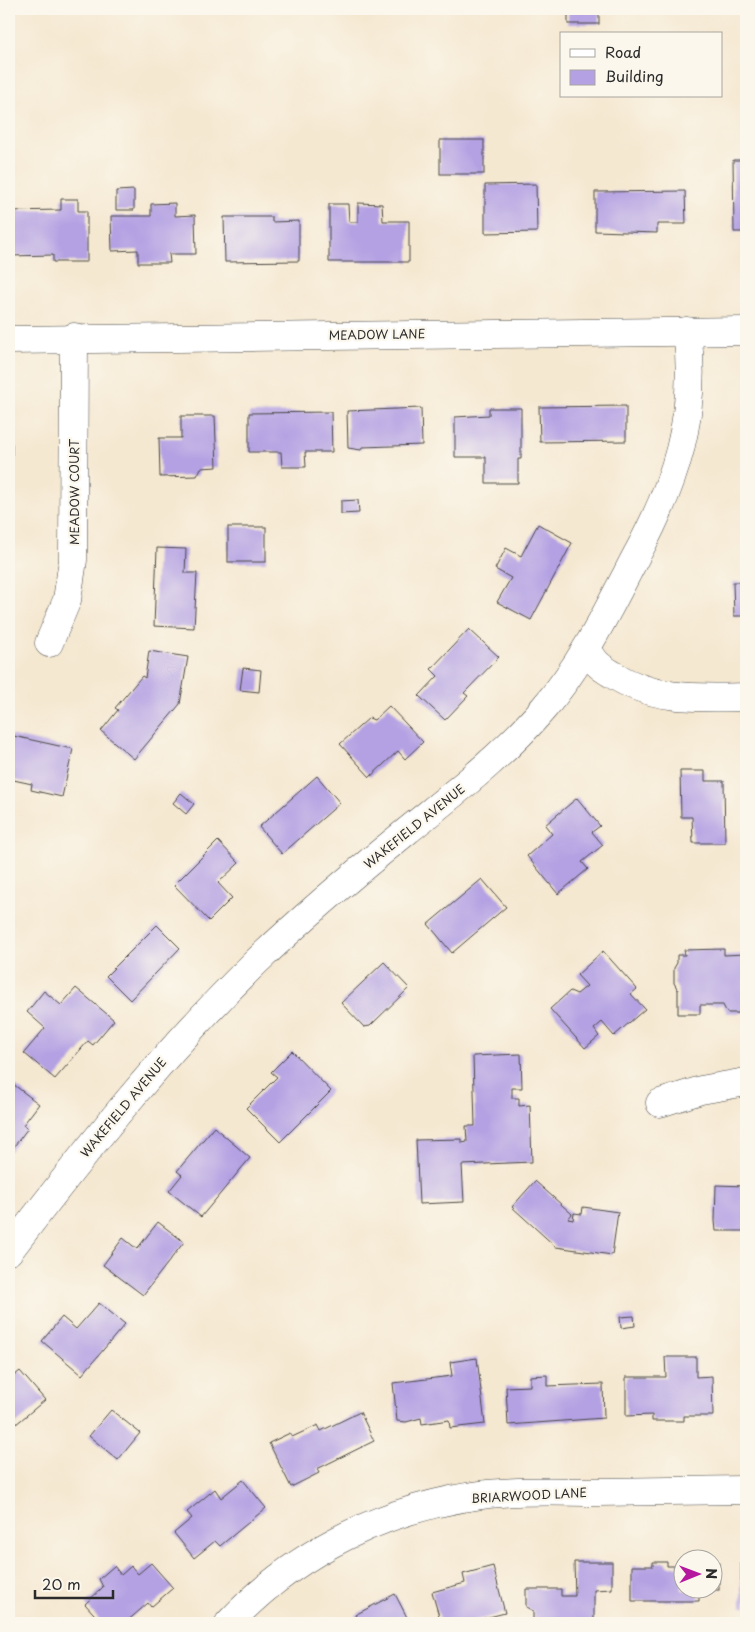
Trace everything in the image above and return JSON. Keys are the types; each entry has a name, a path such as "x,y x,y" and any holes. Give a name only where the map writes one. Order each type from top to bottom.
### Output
{"street":[{"name":"WAKEFIELD AVENUE","path":"9,1251 99,1134 187,1032 258,961 332,893 507,747 554,696 588,647 655,520 673,477 686,420 689,371 687,331"},
{"name":"MEADOW LANE","path":"9,340 74,337 746,331"},
{"name":"MEADOW COURT","path":"49,643 67,600 73,560 74,337"},
{"path":"588,647 590,657 607,671 627,683 648,692 677,698 746,697"},
{"path":"660,1103 701,1090 746,1082"},
{"name":"BRIARWOOD LANE","path":"229,1623 273,1582 327,1546 371,1524 426,1506 468,1497 518,1492 746,1490"}],"building":[{"path":"568,9 599,9 599,24 568,24"},
{"path":"440,140 484,140 484,174 440,174"},
{"path":"733,160 746,160 746,232 734,232"},
{"path":"536,184 537,232 485,233 485,185"},
{"path":"134,190 134,210 116,210 116,191"},
{"path":"685,191 686,224 657,224 657,233 595,231 595,192"},
{"path":"61,199 78,199 78,211 87,211 87,262 53,262 53,255 9,256 9,211 61,210"},
{"path":"175,203 175,216 195,215 196,254 169,254 170,263 138,263 138,250 112,251 111,216 151,216 151,204"},
{"path":"358,203 382,204 383,221 409,221 409,262 329,262 329,204 348,204 349,222 358,222"},
{"path":"224,217 272,217 272,222 299,221 299,261 225,262"},
{"path":"626,406 626,441 540,442 539,407"},
{"path":"421,408 422,445 362,447 361,450 348,448 347,411"},
{"path":"489,408 521,408 521,459 518,459 518,483 486,483 486,457 455,457 455,417 489,415"},
{"path":"331,412 332,452 305,452 306,467 282,467 281,452 249,452 249,413"},
{"path":"181,416 215,416 217,467 201,468 197,476 160,477 159,438 181,438"},
{"path":"9,444 12,444 12,497 9,497"},
{"path":"358,500 359,513 341,514 341,501"},
{"path":"538,524 572,543 531,620 497,602 511,578 495,569 506,548 521,556"},
{"path":"228,527 266,527 266,562 228,562"},
{"path":"157,548 186,549 185,573 197,573 194,628 154,626"},
{"path":"733,582 746,582 746,616 734,616"},
{"path":"469,629 499,657 464,693 468,696 445,720 419,696 438,676 431,669"},
{"path":"149,651 188,657 180,704 134,759 101,731 118,710 115,708 142,676 145,678"},
{"path":"243,668 261,670 259,692 240,690"},
{"path":"389,706 423,742 405,759 398,751 370,777 340,744 369,718 374,720"},
{"path":"9,735 73,749 62,797 31,790 32,784 9,779"},
{"path":"680,771 705,771 705,781 724,781 725,843 693,843 692,817 681,817"},
{"path":"317,776 340,803 282,854 259,827"},
{"path":"181,793 194,804 186,814 173,803"},
{"path":"577,798 600,826 592,832 603,845 582,862 588,869 558,894 527,856 552,834 545,825"},
{"path":"218,841 239,863 218,883 232,898 209,921 174,885"},
{"path":"482,879 506,907 452,953 428,924"},
{"path":"157,925 180,948 130,1000 106,976"},
{"path":"724,949 724,955 746,954 746,1013 727,1013 723,1005 700,1005 700,1014 678,1014 678,990 674,983 674,968 677,963 677,955 685,955 684,950"},
{"path":"603,951 637,989 631,994 645,1009 614,1036 602,1022 594,1029 599,1036 585,1048 550,1009 570,991 577,994 587,986 577,975"},
{"path":"384,962 409,988 370,1026 364,1027 341,1003"},
{"path":"76,988 114,1020 93,1045 88,1041 55,1079 24,1053 45,1028 27,1012 44,991 61,1005"},
{"path":"292,1051 331,1091 280,1142 246,1108 277,1077 271,1072"},
{"path":"521,1054 522,1088 512,1088 512,1098 519,1098 519,1106 530,1105 532,1162 462,1165 464,1202 419,1204 416,1140 462,1139 462,1143 467,1142 466,1126 475,1126 473,1056"},
{"path":"9,1081 39,1104 23,1125 28,1128 9,1153"},
{"path":"214,1127 250,1158 201,1217 169,1191 182,1175 177,1171"},
{"path":"535,1181 572,1214 568,1219 573,1220 574,1213 582,1214 583,1207 618,1212 612,1255 556,1247 512,1207"},
{"path":"716,1185 746,1186 746,1231 716,1231"},
{"path":"158,1222 184,1242 143,1295 103,1265 123,1238 137,1249"},
{"path":"99,1303 125,1324 82,1375 42,1341 62,1317 76,1329"},
{"path":"634,1316 635,1326 621,1328 620,1317"},
{"path":"665,1357 696,1357 696,1377 712,1376 713,1416 684,1416 684,1421 652,1421 652,1415 626,1416 626,1377 666,1377"},
{"path":"477,1358 485,1424 450,1428 449,1420 422,1424 421,1418 406,1422 397,1421 393,1383 452,1376 450,1362"},
{"path":"20,1371 45,1400 9,1430 9,1380"},
{"path":"547,1375 547,1386 603,1384 604,1418 508,1425 506,1387 530,1386 530,1376"},
{"path":"111,1410 140,1433 118,1460 89,1436"},
{"path":"360,1412 374,1441 317,1469 319,1473 291,1487 269,1443 290,1433 292,1437 318,1425 321,1431"},
{"path":"243,1480 266,1508 220,1546 215,1541 194,1558 174,1533 192,1518 187,1512 215,1489 221,1498"},
{"path":"574,1562 612,1562 612,1589 594,1590 594,1623 533,1623 533,1611 526,1607 526,1589 561,1589 561,1596 575,1596"},
{"path":"653,1562 667,1562 667,1566 672,1566 672,1600 699,1601 632,1601 632,1566 653,1566"},
{"path":"151,1563 173,1588 151,1607 148,1603 125,1623 102,1623 85,1604 103,1587 99,1579 114,1566 121,1575 131,1566 138,1574"},
{"path":"741,1563 746,1564 746,1607 741,1607"},
{"path":"493,1566 505,1613 465,1623 441,1623 432,1592 465,1583 463,1574"},
{"path":"395,1594 410,1623 359,1623 355,1615"}]}
